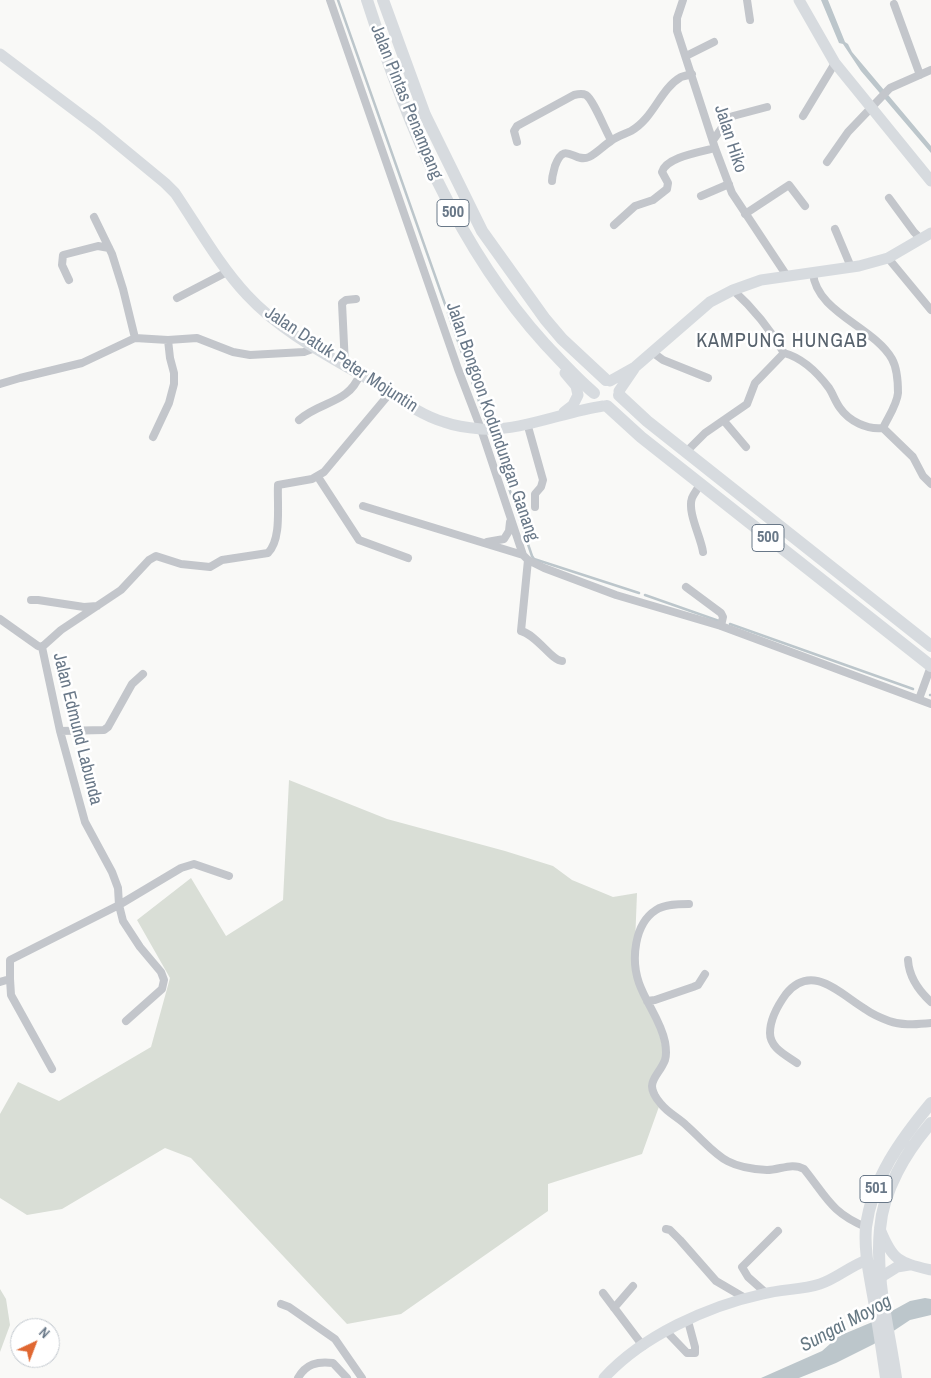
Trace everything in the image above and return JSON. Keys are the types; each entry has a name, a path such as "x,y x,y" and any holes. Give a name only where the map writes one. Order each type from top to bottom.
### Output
{"main road":[{"name":"Jalan Pintas Penampang","path":"367,0 420,147 446,199 496,283 541,339 576,377 594,393"},
{"name":"Jalan Pintas Penampang","path":"383,0 425,115 482,231 551,326 582,359 608,381"},
{"path":"799,0 835,63 873,105 931,181"},
{"name":"Jalan Datuk Peter Mojuntin","path":"0,54 97,127 165,183 175,193 227,272 259,307 282,326 315,348 390,393 443,422 481,429 527,423 561,414 605,406"},
{"path":"594,393 599,383 608,381 635,367 710,302 733,290 762,280 851,267 888,258 926,236"},
{"path":"541,339 545,349 574,382 578,392 577,400 561,414"},
{"path":"605,406 617,402 619,393 635,367"},
{"name":"500","path":"608,381 616,384 619,393 647,421 931,646"},
{"name":"500","path":"594,393 597,402 605,406 641,437 931,666"},
{"name":"501","path":"896,1378 872,1289 867,1260 866,1227 870,1206 878,1183 904,1138 931,1104"},
{"name":"501","path":"886,1378 887,1350 881,1277 880,1229 893,1182 905,1158 931,1123"},
{"path":"880,1229 888,1249 896,1258 909,1265 931,1270"},
{"path":"604,1378 622,1361 666,1331 709,1310 744,1298 766,1293 792,1291 821,1284 867,1260"},
{"path":"881,1277 897,1267 909,1265"}],"street":[{"name":"Jalan Bongoon Kodundungan Ganang","path":"330,0 526,558 544,568 616,595 721,626 931,704"},
{"name":"Jalan Hiko","path":"683,0 677,18 677,31 729,184 745,214 787,276"},
{"path":"747,0 750,20"},
{"path":"894,4 920,75"},
{"path":"686,56 714,42"},
{"path":"803,116 835,63"},
{"path":"827,162 848,132 890,88 931,70"},
{"path":"552,181 552,174 563,154 568,152 583,159 586,158 611,140 638,126 648,118 663,95 681,77 692,74"},
{"path":"517,142 514,132 517,126 574,95 580,94 585,95 592,101 611,140"},
{"path":"614,225 636,206 653,200 667,189 668,182 662,172 669,162 714,144 728,119 733,116 767,107"},
{"path":"701,196 729,184"},
{"path":"745,214 789,184 805,206"},
{"path":"889,198 914,232 926,236"},
{"path":"94,217 109,248 123,289 135,338"},
{"path":"835,229 851,267"},
{"path":"69,280 62,265 63,256 98,246 109,248"},
{"path":"888,258 931,310"},
{"path":"177,298 227,272"},
{"path":"814,273 816,287 830,304 880,344 892,360 898,394 893,410 883,428"},
{"path":"733,290 766,326 784,353 800,359 819,376 839,406 855,421 862,426 883,428 912,457 923,476 931,484"},
{"path":"345,365 342,303 346,300 356,299"},
{"path":"0,384 82,363 135,338 168,340 202,339 233,352 250,355 304,352 315,348"},
{"path":"153,437 169,403 174,384 168,340"},
{"path":"652,352 663,360 708,378"},
{"path":"686,452 705,434 747,404 755,383 784,353"},
{"path":"299,420 309,411 339,400 356,384 360,374"},
{"path":"390,393 318,477 359,540 408,558"},
{"path":"724,421 746,447"},
{"path":"527,423 543,480 541,487 535,494 535,507"},
{"name":"Jalan Edmund Labunda","path":"126,1021 162,989 164,980 161,972 140,947 123,921 119,905 118,888 112,872 84,822 60,731 42,648 61,630 121,590 156,556 181,564 210,567 222,560 268,553 273,548 277,534 278,485 318,477"},
{"path":"700,484 692,498 691,504 703,552"},
{"path":"363,506 485,542 526,558 520,630 528,633 541,643 558,661 562,660"},
{"path":"485,542 504,538 509,530 511,519"},
{"path":"686,588 721,614 723,618 721,626"},
{"path":"30,600 84,607 98,606"},
{"path":"0,619 42,648"},
{"path":"919,699 931,666"},
{"path":"60,731 104,730 108,727 132,684 143,674"},
{"path":"52,1069 11,995 10,960 119,905 181,868 194,864 229,876"},
{"path":"689,904 661,907 649,916 644,923 636,947 635,963 640,984 666,1045 664,1061 652,1078 656,1096 661,1104 692,1130 718,1156 731,1164 766,1170 788,1166 804,1169 833,1206 849,1220 866,1227"},
{"path":"908,960 908,969 912,978 931,1002"},
{"path":"647,1000 655,1000 698,985 705,974"},
{"path":"0,982 10,979"},
{"path":"797,1063 775,1047 770,1040 770,1026 784,998 800,982 806,980 830,985 864,1009 891,1022 907,1025 931,1023"},
{"path":"666,1229 670,1230 680,1240 716,1281 744,1298"},
{"path":"766,1293 748,1277 742,1267 778,1231"},
{"path":"614,1308 633,1286"},
{"path":"603,1293 643,1346"},
{"path":"280,1304 289,1307 335,1339 362,1378"},
{"path":"666,1331 687,1353 695,1353 688,1321"},
{"path":"298,1378 303,1370 311,1364 318,1362 333,1363 348,1378"}],"shaded area":[{"path":"821,0 828,0 845,42 931,146 931,153 861,71 843,44 839,43"},
{"path":"289,780 387,819 553,866 572,880 613,897 637,893 634,969 660,1036 664,1055 654,1084 661,1101 642,1154 548,1184 548,1211 401,1314 347,1324 191,1158 165,1148 62,1209 27,1215 0,1198 0,1114 18,1082 59,1101 151,1047 170,978 137,920 191,878 226,936 283,900"},
{"path":"0,1289 6,1299 10,1325 0,1352"},
{"path":"925,1298 931,1299 931,1315 910,1320 874,1344 836,1363 799,1378 761,1378 822,1351 839,1336 870,1323 910,1301"}],"waterway":[{"path":"338,0 446,307"},
{"path":"448,313 487,424"},
{"path":"492,438 534,559 639,593"},
{"path":"645,595 719,621"},
{"path":"730,624 913,689"}],"district":[{"name":"KAMPUNG HUNGAB","path":"782,342"}],"water label":[{"name":"Sungai Moyog","path":"846,1324"}]}
